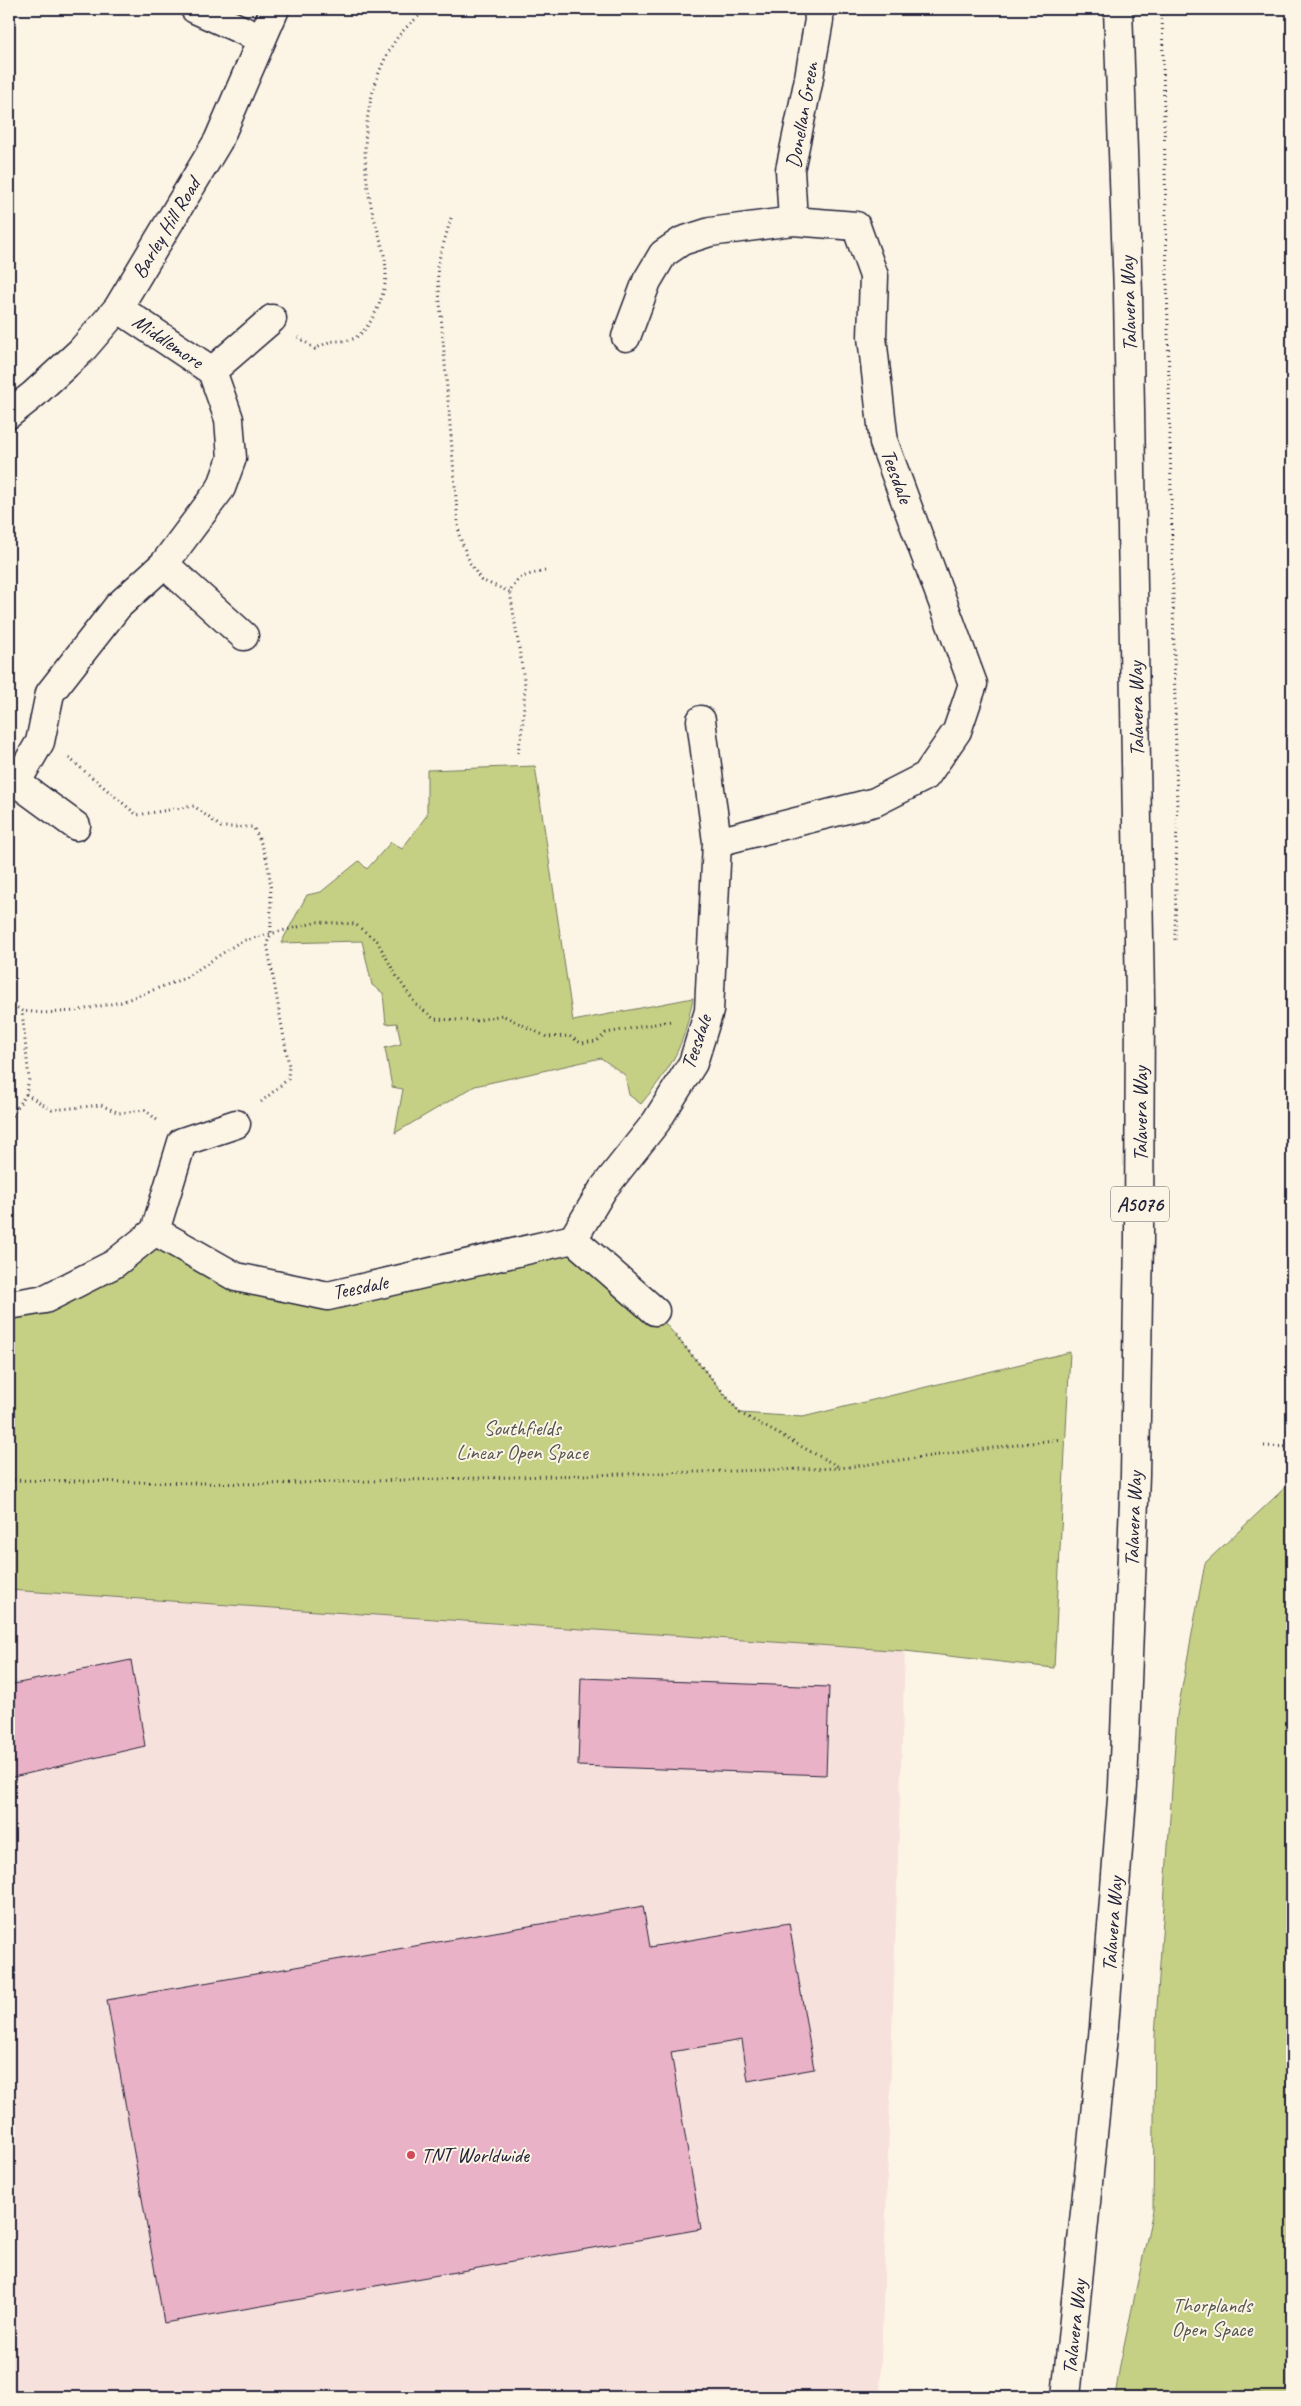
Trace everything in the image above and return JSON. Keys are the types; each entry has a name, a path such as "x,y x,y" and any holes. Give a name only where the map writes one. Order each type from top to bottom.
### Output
{"street":[{"path":"195,9 262,39"},
{"name":"Barley Hill Road","path":"9,414 34,395 81,351 118,308 218,141 274,9"},
{"name":"Donellan Green","path":"793,221 790,170 819,20 818,9"},
{"name":"Talavera Way","path":"1066,2397 1104,2027 1122,1796 1135,1475 1140,1228 1140,998 1128,293 1118,9"},
{"name":"Teesdale","path":"626,337 646,281 663,254 682,241 710,232 793,221 856,226 874,276 872,337 884,443 973,684 957,730 926,776 875,802 717,842"},
{"name":"Middlemore","path":"76,826 12,780 40,742 50,693 118,606 164,564 221,488 232,458 229,420 212,371 118,308"},
{"path":"212,371 272,319"},
{"path":"164,564 244,636"},
{"name":"Teesdale","path":"156,1231 236,1276 328,1296 573,1239 603,1188 656,1122 694,1063 708,1014 717,842 702,720"},
{"path":"9,1305 45,1299 114,1264 156,1231 182,1142 236,1124"},
{"path":"573,1239 655,1311"}],"path":[{"path":"272,319 315,349 330,342 355,338 368,324 380,304 387,272 382,242 373,219 367,186 366,137 372,95 386,58 398,37 427,9"},
{"path":"451,218 437,266 459,535 470,563 481,580 510,592"},
{"path":"518,753 523,722 525,685 510,592 515,582 522,576 545,572"},
{"path":"41,735 136,815 194,806 220,827 253,827 263,846 270,866 271,934 267,944 289,1066 288,1078 236,1124"},
{"path":"9,1002 22,1011 44,1013 75,1010 144,995 185,978 241,941 318,922 354,924 377,941 397,977 415,1003 434,1019 475,1021 502,1015 547,1037 569,1036 581,1043 598,1041 606,1034 708,1014"},
{"path":"9,1120 26,1094 29,1079 22,1011"},
{"path":"26,1094 52,1110 100,1105 119,1113 145,1110 182,1142"},
{"path":"655,1311 740,1413 840,1468"},
{"path":"9,1480 262,1484 840,1468 1062,1439"},
{"path":"1264,1446 1292,1447"}],"shaded area":[{"path":"9,1590 905,1651 880,2397 9,2397"}],"green space":[{"path":"535,766 573,1021 693,998 681,1043 662,1078 641,1104 629,1095 625,1075 601,1058 475,1086 395,1133 403,1089 392,1087 385,1048 401,1044 397,1023 386,1024 383,993 372,985 362,941 281,943 307,895 321,892 359,861 367,869 391,842 402,849 427,815 427,770"},
{"name":"Southfields Linear Open Space","path":"155,1231 236,1277 328,1296 573,1239 655,1311 740,1413 803,1417 1070,1352 1054,1668 905,1651 9,1590 9,1305"},
{"name":"Thorplands Open Space","path":"1292,1481 1292,2397 1115,2397 1153,2210 1155,2036 1177,1715 1205,1563"}],"building":[{"path":"131,1660 145,1746 9,1778 9,1685"},
{"path":"581,1678 829,1687 826,1775 578,1766"},
{"name":"TNT Worldwide","path":"643,1906 650,1947 789,1923 814,2069 748,2081 742,2040 671,2052 701,2229 164,2323 107,2000"}],"place":[{"name":"TNT Worldwide","path":"411,2155"}]}
